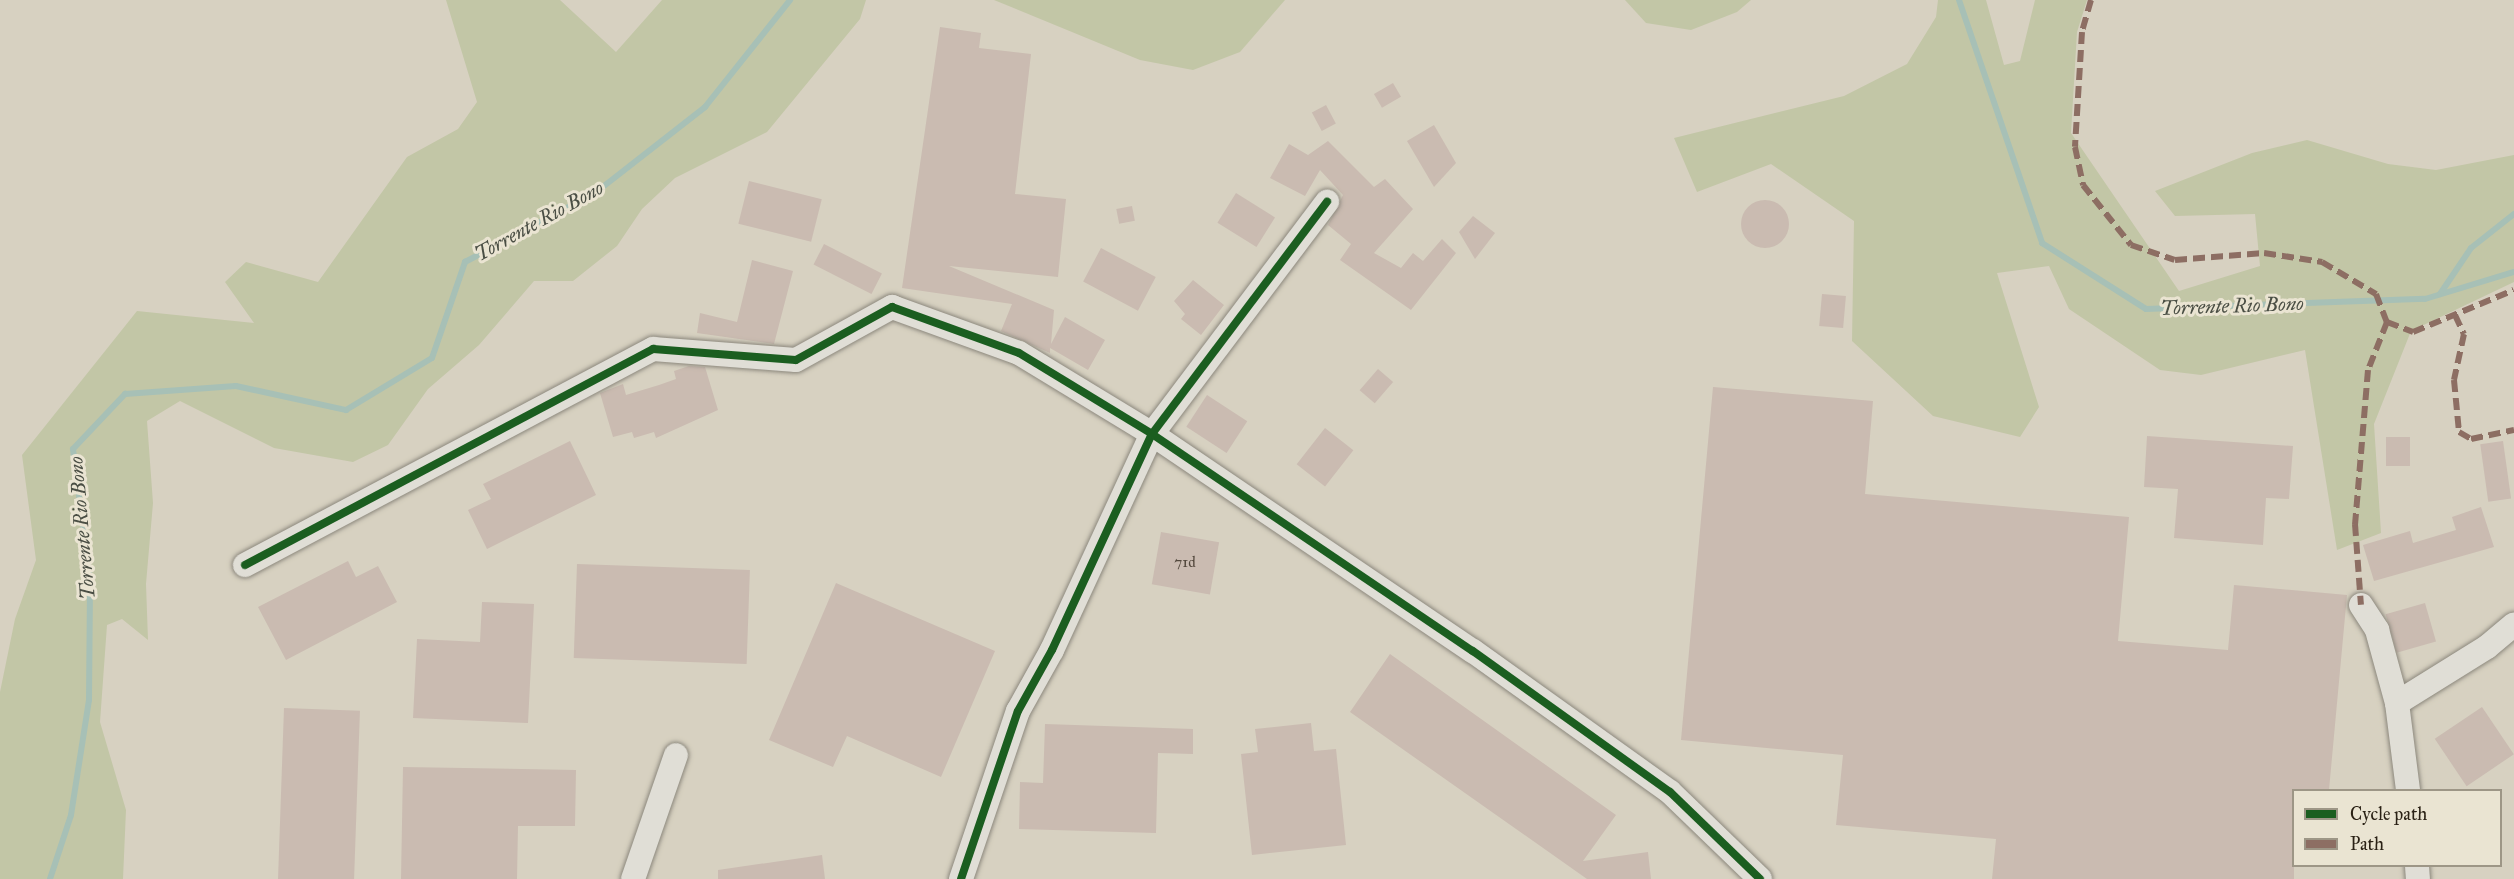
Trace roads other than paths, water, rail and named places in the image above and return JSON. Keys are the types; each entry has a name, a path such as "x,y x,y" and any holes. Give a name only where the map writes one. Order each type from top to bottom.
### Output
{"street":[{"path":"961,879 1018,711 1052,650 1152,434 1327,202"},
{"path":"245,565 653,349 796,360 892,307 1019,352 1152,434 1473,651 1670,792 1760,879"},
{"path":"2361,605 2377,630 2397,703 2408,789"},
{"path":"2397,703 2487,647 2514,624"},
{"path":"633,879 676,755"}],"waterway":[{"name":"Torrente Rio Bono","path":"50,879 71,815 89,700 90,580 73,449 125,394 236,386 346,410 432,358 465,262 595,193 705,107 790,0"},
{"name":"Torrente Rio Bono","path":"1959,0 2042,243 2146,309 2425,299 2514,272"},
{"path":"2440,294 2471,248 2514,214"}]}
